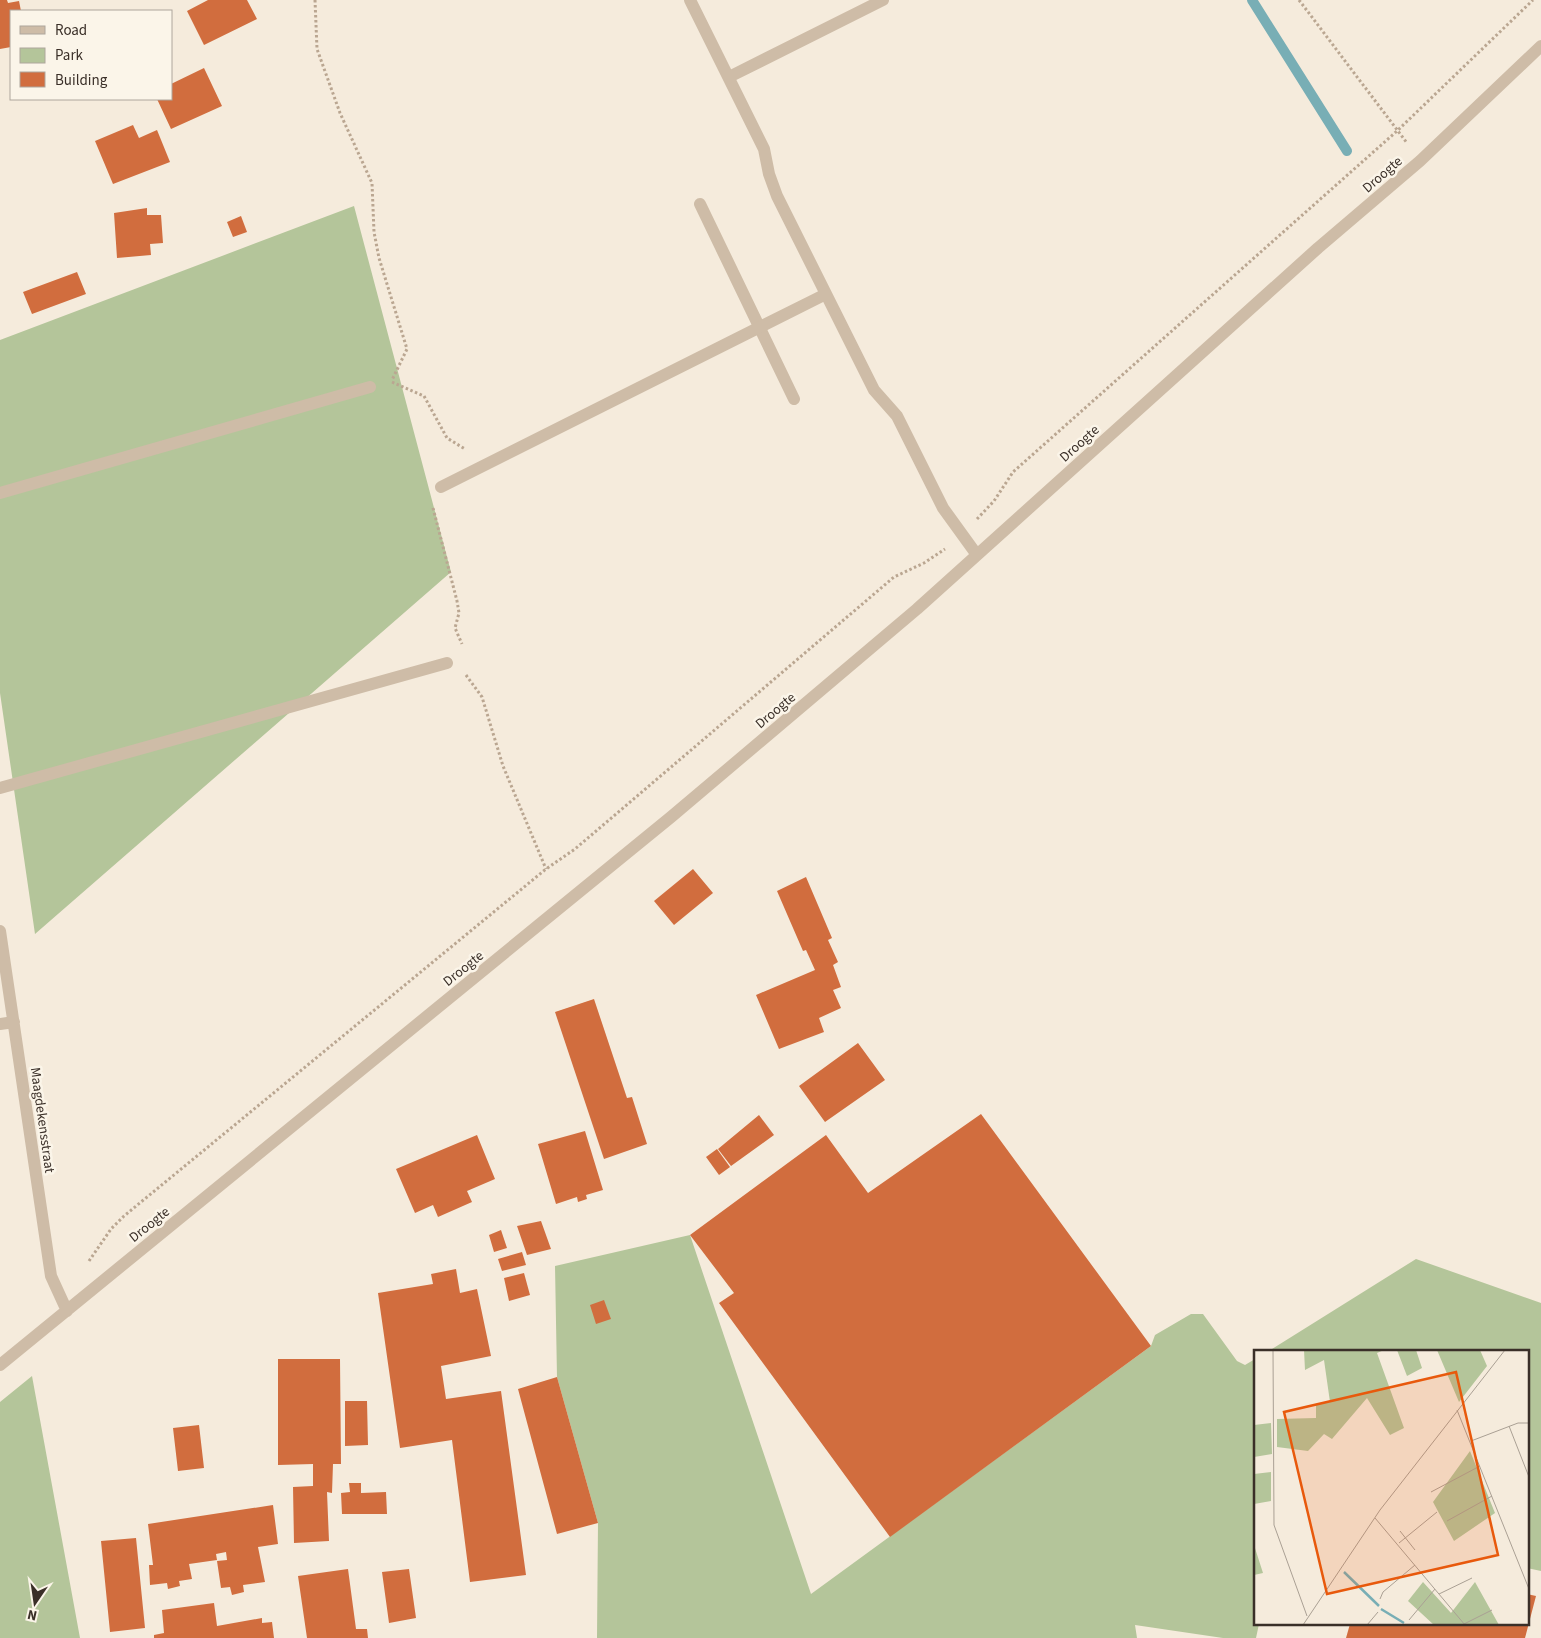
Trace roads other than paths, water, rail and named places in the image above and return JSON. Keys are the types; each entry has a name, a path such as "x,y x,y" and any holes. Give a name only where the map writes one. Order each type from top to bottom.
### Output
{"street":[{"path":"690,0 764,148 769,174 777,196 874,390 897,416 943,508 961,535 977,554"},
{"path":"729,77 883,0"},
{"name":"Droogte","path":"0,1365 671,818 916,609 1318,248 1420,161 1541,46"},
{"path":"700,204 794,399"},
{"path":"441,487 826,294"},
{"path":"0,493 370,387"},
{"path":"0,788 447,663"},
{"name":"Maagdekensstraat","path":"0,931 51,1276 67,1311"},
{"path":"0,1024 14,1022"}],"waterway":[{"path":"1252,0 1347,151"}]}
